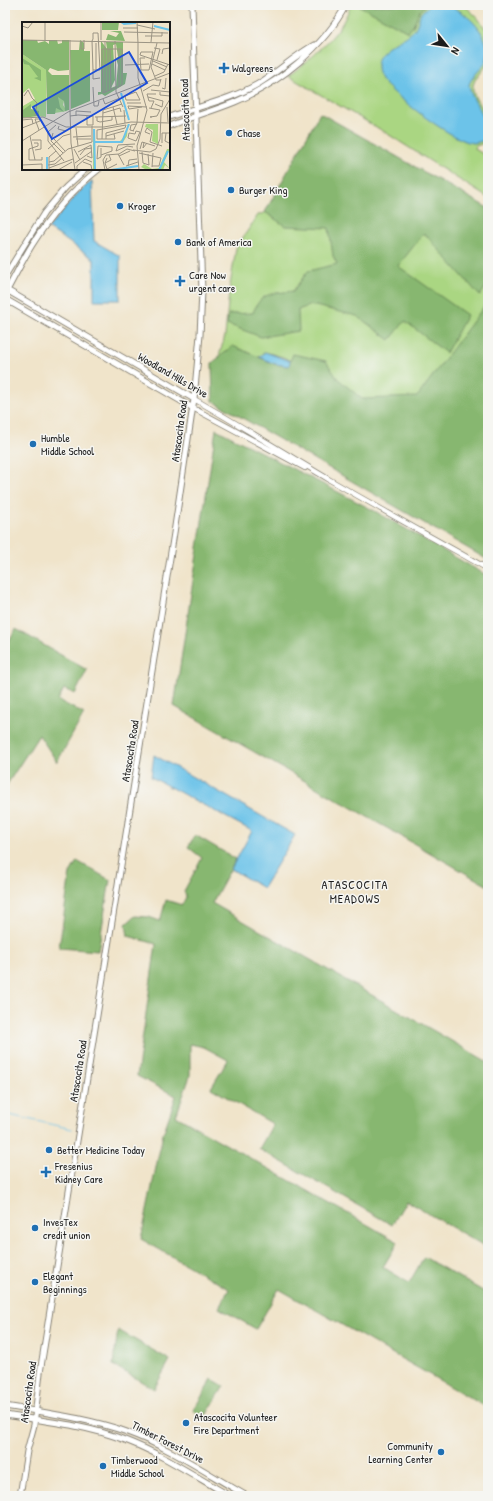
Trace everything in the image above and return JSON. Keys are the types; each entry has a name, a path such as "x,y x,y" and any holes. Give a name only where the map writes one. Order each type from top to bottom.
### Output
{"main road":[{"name":"Atascocita Road","path":"20,1496 27,1451 35,1419 40,1368 193,408 200,335 202,291 192,5"},
{"path":"170,126 235,102 262,89 292,67 309,52 336,20 346,5"},
{"path":"170,117 226,98 259,83 317,43"},
{"path":"259,83 262,89"},
{"path":"5,276 44,213 66,187 85,170"},
{"path":"6,291 46,224 73,192 98,170"},
{"name":"Woodland Hills Drive","path":"6,291 194,399"},
{"name":"Woodland Hills Drive","path":"5,299 193,408"},
{"path":"70,337 76,330"},
{"name":"Timber Forest Drive","path":"5,1406 83,1419 128,1432 160,1447 247,1496"},
{"name":"Timber Forest Drive","path":"5,1415 95,1430 126,1440 164,1458 230,1496"}],"street":[{"name":"Woodland Hills Drive","path":"194,399 239,424 257,437 330,480 488,569"},
{"name":"Woodland Hills Drive","path":"193,408 298,465 330,480"}],"green space":[{"path":"351,5 358,5 413,26 419,12 426,5 452,5 458,7 464,5 477,17 488,32 488,64 475,80 473,91 476,99 488,115 488,139 485,143 476,146 475,149 488,157 488,198 383,131 288,76 329,41 341,25"},
{"path":"358,5 426,5 419,12 413,26 408,32"},
{"path":"320,113 488,208 488,283 480,296 424,233 398,266 467,315 446,353 405,321 390,340 357,316 311,305 298,310 299,331 261,337 227,324 229,314 253,313 256,306 264,297 274,293 293,291 308,271 337,264 333,256 329,228 285,226 265,212"},
{"path":"272,210 324,220 391,266 396,218 488,264 488,313 400,436 345,400 293,362 283,357 265,352 259,357 231,357 216,366 225,336 229,292 236,248 258,215"},
{"path":"488,301 488,560 213,401 212,363 233,346 275,364 288,366 293,354 326,361 337,378 362,399 417,397"},
{"path":"216,429 373,510 488,576 488,886 174,706"},
{"path":"16,629 87,670 75,694 64,689 58,700 84,714 57,762 39,735 6,786 5,647"},
{"path":"195,835 236,859 212,903 488,1062 488,1248 406,1201 392,1225 259,1149 273,1124 211,1088 228,1060 204,1047 190,1044 190,1076 176,1116 398,1242 383,1267 409,1283 424,1257 488,1294 488,1408 279,1289 256,1329 219,1308 229,1289 141,1239 163,1134 176,1096 137,1076 156,944 128,936 126,924 135,916 149,917 160,921 166,900 182,905 186,897 184,891 202,858 188,847"},
{"path":"77,861 110,880 98,951 59,948 70,873"},
{"path":"118,1330 170,1360 154,1389 113,1365"},
{"path":"212,1379 224,1386 205,1417 193,1411"}],"water":[{"path":"430,5 447,5 463,13 477,26 486,43 488,51 487,59 470,81 469,85 474,99 484,118 487,132 485,140 473,143 464,141 441,128 394,93 383,82 379,75 377,67 381,54 385,49 414,30 421,13"},
{"path":"92,181 94,241 120,256 120,300 94,300 94,259 48,228 80,191"},
{"path":"265,352 290,361 289,366 275,364 259,357"},
{"path":"154,755 295,835 263,888 231,869 252,831 151,777"}],"waterway":[{"path":"5,1114 72,1129"}],"place":[{"name":"Walgreens","path":"224,68"},
{"name":"Chase","path":"229,133"},
{"name":"Burger King","path":"231,190"},
{"name":"Kroger","path":"120,206"},
{"name":"Bank of America","path":"178,242"},
{"name":"Care Now urgent care","path":"180,281"},
{"name":"Humble Middle School","path":"33,444"},
{"name":"Better Medicine Today","path":"49,1150"},
{"name":"Fresenius Kidney Care","path":"46,1172"},
{"name":"InvesTex credit union","path":"35,1228"},
{"name":"Elegant Beginnings","path":"35,1282"},
{"name":"Atascocita Volunteer Fire Department","path":"186,1423"},
{"name":"Community Learning Center","path":"441,1452"},
{"name":"Timberwood Middle School","path":"103,1466"}],"district":[{"name":"ATASCOCITA MEADOWS","path":"355,891"}]}
